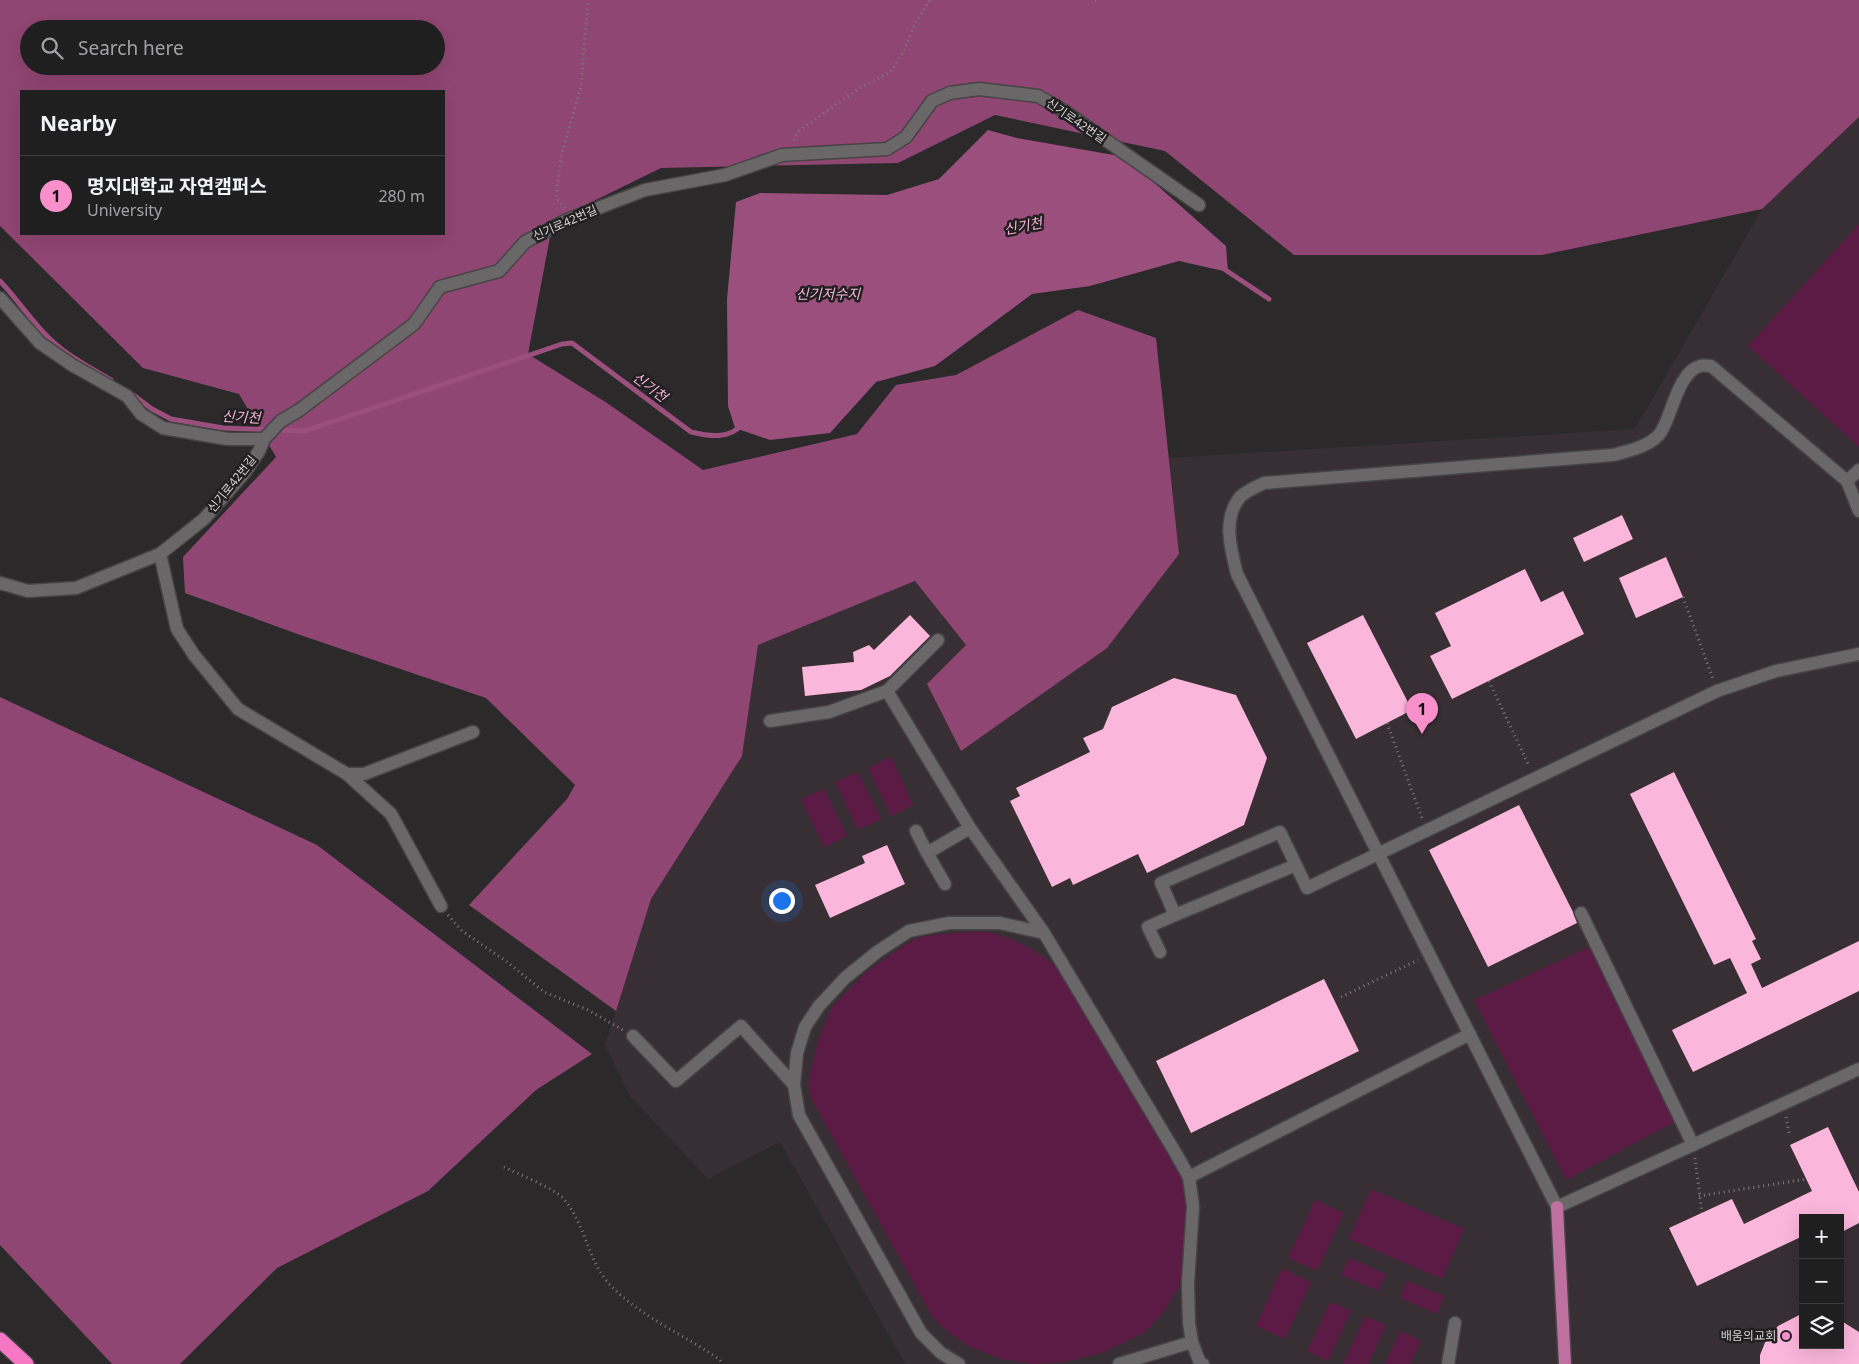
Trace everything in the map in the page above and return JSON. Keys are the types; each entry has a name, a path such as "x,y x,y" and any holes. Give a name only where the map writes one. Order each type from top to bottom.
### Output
{"highway":[{"path":"0,1340 26,1364"}],"main road":[{"path":"1557,1207 1565,1364"}],"street":[{"name":"신기로42번길","path":"0,583 28,591 76,588 160,554 204,519 245,472 259,451 264,439 281,421 298,411 414,324 440,287 499,271 525,242 568,220 645,190 725,175 786,154 887,149 906,137 932,101 950,93 979,89 1038,96 1064,111 1199,204"},
{"path":"0,298 40,343 72,365 127,396 140,414 164,428 228,439 264,439"},
{"path":"1859,511 1847,481 1711,366 1699,366 1686,375 1661,433 1649,442 1630,450 1613,455 1264,483 1240,497 1232,515 1229,543 1237,574 1557,1207 1859,1070"},
{"path":"1847,481 1859,470"},
{"path":"160,554 176,629 194,655 238,709 347,774 391,814 441,906"},
{"path":"770,721 829,712 887,690 938,640"},
{"path":"1175,915 1161,884 1280,832 1307,888 1717,691 1776,671 1859,654"},
{"path":"887,690 970,828 1044,932 1189,1177 1193,1206 1188,1283 1189,1323 1192,1342 1202,1364"},
{"path":"347,774 364,774 473,732"},
{"path":"927,852 970,828"},
{"path":"916,831 945,884"},
{"path":"1160,952 1148,927 1296,865"},
{"path":"1581,913 1693,1145"},
{"path":"959,1364 941,1353 921,1333 799,1115 794,1085 797,1053 805,1027 820,1006 852,972 877,952 909,931 949,923 992,923 1044,932"},
{"path":"633,1036 676,1081 741,1026 794,1085"},
{"path":"1189,1177 1470,1034"},
{"path":"1448,1364 1454,1323"},
{"path":"1119,1364 1192,1342"}],"path":[{"path":"568,220 571,212 562,206 556,197 561,157 581,86 588,0"},
{"path":"786,154 798,131 861,87 890,72 902,54 916,22 930,0"},
{"path":"1684,597 1717,691"},
{"path":"1489,681 1535,778"},
{"path":"1387,723 1426,830"},
{"path":"441,906 462,931 506,961 544,992 588,1010 633,1036"},
{"path":"1341,997 1430,955"},
{"path":"1693,1145 1702,1212"},
{"path":"504,1167 561,1196 576,1216 598,1269 612,1287 649,1316 696,1343 720,1360 722,1364"},
{"path":"1700,1196 1807,1180"}],"shaded area":[{"path":"0,0 1859,0 1859,117 1762,209 1542,255 1294,255 1165,151 995,115 898,163 661,168 553,221 528,354 607,403 703,470 857,434 896,385 956,375 1078,310 1156,338 1179,554 1107,648 961,751 927,684 966,645 915,581 758,645 742,756 651,899 616,1011 469,905 567,799 575,785 486,698 303,636 185,593 183,557 276,457 239,394 143,368 0,226"},
{"path":"1859,117 1859,1364 905,1364 780,1142 708,1179 630,1096 605,1045 651,899 742,756 758,645 915,581 966,645 928,684 961,751 1179,554 1169,458 1635,429 1762,209"},
{"path":"1859,224 1859,447 1748,346"},
{"path":"0,697 317,845 592,1054 536,1090 428,1191 277,1268 180,1364 112,1364 0,1245"},
{"path":"891,757 913,805 891,816 868,768"},
{"path":"858,772 881,819 858,830 835,782"},
{"path":"824,789 847,836 824,847 801,799"},
{"path":"989,932 1015,941 1041,956 1066,974 1188,1189 1187,1259 1178,1288 1162,1314 1145,1332 1098,1354 1064,1362 1034,1364 1001,1359 968,1346 948,1332 933,1318 812,1100 808,1082 818,1041 832,1007 867,971 912,940 931,935"},
{"path":"1589,947 1676,1121 1566,1180 1474,1000"},
{"path":"1371,1189 1464,1229 1442,1279 1349,1239"},
{"path":"1315,1200 1344,1213 1317,1271 1288,1258"},
{"path":"1349,1258 1386,1274 1378,1291 1341,1275"},
{"path":"1282,1268 1311,1282 1285,1339 1256,1326"},
{"path":"1407,1281 1444,1296 1437,1314 1400,1298"},
{"path":"1330,1302 1351,1311 1328,1361 1307,1352"},
{"path":"1365,1316 1386,1325 1368,1364 1343,1364"},
{"path":"1400,1331 1421,1341 1410,1364 1385,1364"}],"water":[{"name":"신기저수지","path":"988,130 1017,138 1125,157 1226,246 1228,272 1179,261 1090,286 1032,294 935,366 876,382 830,433 770,440 735,428 728,406 727,299 736,202 760,193 887,195 939,179"}],"building":[{"path":"1622,515 1633,539 1584,562 1573,538"},
{"path":"1666,557 1683,597 1636,618 1619,578"},
{"path":"1525,569 1541,602 1563,591 1584,634 1452,699 1430,656 1451,646 1435,613"},
{"path":"910,615 930,636 890,676 861,690 805,696 802,667 854,662 853,652 869,645 874,650"},
{"path":"1363,615 1412,710 1356,739 1307,643"},
{"path":"1174,678 1236,695 1267,758 1244,825 1147,873 1138,854 1073,885 1070,878 1052,887 1010,801 1020,796 1016,788 1090,752 1083,738 1103,729 1112,707"},
{"path":"1674,772 1756,939 1752,941 1761,959 1751,964 1762,988 1859,941 1859,991 1693,1072 1672,1030 1747,993 1730,958 1714,965 1630,794"},
{"path":"1519,805 1577,923 1488,967 1429,850"},
{"path":"887,845 905,884 830,918 815,885 865,863 862,856"},
{"path":"1324,979 1359,1051 1191,1133 1156,1061"},
{"path":"1828,1127 1859,1192 1859,1223 1844,1231 1844,1214 1799,1214 1799,1238 1697,1286 1669,1228 1732,1199 1744,1224 1812,1191 1790,1145"},
{"name":"배움의교회","path":"1799,1315 1799,1349 1844,1349 1844,1323 1859,1332 1859,1364 1760,1364 1760,1355 1766,1340 1778,1326"}],"waterway":[{"name":"신기천","path":"1224,269 1269,299"},
{"name":"신기천","path":"0,281 57,346 111,380"},
{"name":"신기천","path":"128,391 152,409 171,419 223,428 305,431 562,344 572,343 691,432 704,435 725,435 731,433 742,424"}],"place":[{"name":"명지대학교 자연캠퍼스","path":"1422,734"},
{"name":"배움의교회","path":"1786,1336"}]}
